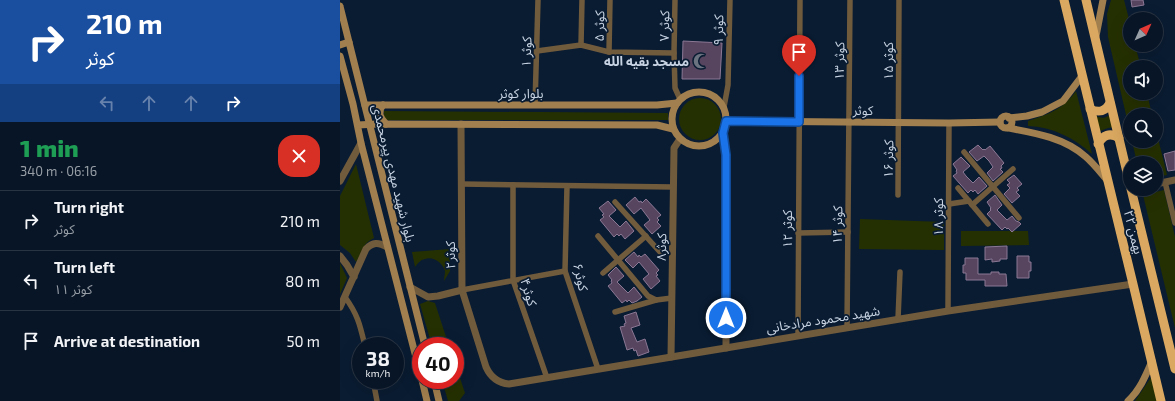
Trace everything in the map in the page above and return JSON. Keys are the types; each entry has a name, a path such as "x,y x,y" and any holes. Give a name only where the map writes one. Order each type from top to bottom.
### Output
{"highway":[{"name":"۲۲ بهمن","path":"1064,0 1161,401"},
{"name":"۲۲ بهمن","path":"1086,0 1124,156"},
{"path":"1090,109 1102,111 1106,109 1110,103"},
{"path":"1098,144 1101,139 1108,135 1119,138"},
{"name":"۲۲ بهمن","path":"1134,196 1175,369"}],"main road":[{"path":"1095,40 1103,0"},
{"name":"بلوار شهید مهدی پیرمحمدی","path":"340,6 423,337"},
{"path":"340,45 349,42"},
{"name":"بلوار شهید مهدی پیرمحمدی","path":"340,56 341,67 358,125 360,143 412,343"},
{"path":"341,67 354,63"},
{"path":"1082,76 1062,101 1042,112 1002,118 1000,122 1001,127 1049,137 1065,143 1086,156 1107,180"},
{"path":"693,92 707,93 714,96 724,107 726,121 723,133 713,143 707,146 700,147 686,144 673,130 673,109 678,101 686,95 693,92"},
{"name":"بلوار کوثر","path":"365,105 657,105 678,101"},
{"path":"384,105 379,111 381,118 386,124"},
{"path":"1008,128 1012,123 1009,118"},
{"name":"کوثر","path":"726,121 899,123 1000,122"},
{"path":"358,125 657,124 673,130"},
{"path":"1128,401 1133,396 1144,378 1152,361"},
{"path":"424,389 427,401"},
{"path":"436,389 439,401"}],"street":[{"name":"کوثر ۱","path":"534,105 538,0"},
{"path":"581,45 582,0"},
{"name":"کوثر ۵","path":"609,52 610,0"},
{"name":"کوثر ۷","path":"676,0 674,53 675,88 678,101"},
{"name":"کوثر ۹","path":"724,107 728,85 730,0"},
{"name":"کوثر ۱۲","path":"798,336 800,0"},
{"name":"کوثر ۱۳","path":"849,122 850,0"},
{"name":"۱۵ کوثر","path":"899,0 899,123"},
{"path":"537,51 581,45 609,52 674,53"},
{"name":"کوثر ۱۴","path":"847,328 849,122"},
{"name":"کوثر ۱۶","path":"898,195 899,123"},
{"name":"کوثر ۱۸","path":"948,311 949,123"},
{"name":"کوثر۲","path":"461,124 462,290 486,367 495,380"},
{"path":"723,133 726,155 726,348"},
{"name":"کوثر۸","path":"671,357 674,148 680,139"},
{"path":"340,180 360,143"},
{"path":"964,152 1019,218"},
{"path":"949,204 970,203 993,186 1012,169"},
{"path":"1175,180 1165,182 1175,223"},
{"path":"462,184 674,187"},
{"name":"کوثر۴","path":"513,185 513,280 547,378"},
{"name":"کوثر۶","path":"567,186 565,271 598,369"},
{"path":"958,188 988,224"},
{"path":"615,202 660,252"},
{"path":"798,233 848,232"},
{"path":"598,236 648,296 656,300"},
{"path":"603,273 646,236"},
{"path":"340,307 366,249 371,244 376,243 387,247"},
{"path":"340,256 354,277"},
{"path":"410,287 428,297 438,296 462,290 565,271"},
{"path":"898,319 900,272"},
{"name":"شهید محمود مرادخانی","path":"495,380 509,384 898,319 1133,284"},
{"path":"345,297 354,310 359,321 363,337"},
{"path":"615,312 656,300 672,298"},
{"path":"375,389 378,401"}],"green space":[{"path":"1111,0 1124,0 1127,12 1123,12 1123,52 1137,52 1139,60 1123,60 1123,100 1149,100 1150,108 1124,108 1108,37 1107,14"},
{"path":"1076,91 1092,154 1063,134 1028,126 1028,121 1060,107 1066,103"},
{"path":"700,98 715,104 721,119 715,134 700,140 685,134 679,119 685,104"},
{"path":"384,111 668,113 668,120 386,120 384,117"},
{"path":"1110,114 1113,127 1100,131 1096,116 1103,118"},
{"path":"1134,148 1160,148 1162,156 1135,156"},
{"path":"1163,159 1167,175 1163,176"},
{"path":"356,164 374,238 366,243 356,262 350,253 340,245 340,196"},
{"path":"1163,190 1175,237 1175,328 1143,196 1163,196"},
{"path":"860,219 944,222 944,250 859,249"},
{"path":"961,231 1028,231 1029,245 961,246"},
{"path":"450,249 450,271 444,281 444,268 434,259 423,259 415,267 412,252"},
{"path":"340,263 347,278 340,294"},
{"path":"428,301 435,303 446,337 429,337 420,304"},
{"path":"1152,376 1157,401 1135,401"},
{"path":"445,389 464,389 465,393 459,401 448,401"}],"building":[{"path":"1131,0 1143,0 1144,5 1132,7"},
{"name":"مسجد بقیه الله","path":"683,41 722,43 720,79 682,79"},
{"path":"978,145 983,150 990,146 1004,163 1000,169 1003,172 993,181 987,173 993,167 989,161 984,156 977,161 969,152"},
{"path":"1175,151 1175,170 1168,171 1164,154"},
{"path":"961,157 970,166 963,172 966,176 973,183 979,177 987,186 978,194 975,190 973,192 971,190 968,193 953,176 957,173 957,170 953,164"},
{"path":"1014,175 1022,184 1017,188 1019,190 1016,192 1020,196 1012,203 1004,194 1010,188 1007,185 1010,183 1007,180"},
{"path":"995,195 1002,205 997,210 1007,220 1012,216 1021,224 1012,232 1005,227 1002,230 987,214 991,208 987,202"},
{"path":"635,197 642,203 646,199 661,215 657,218 659,220 657,222 661,226 652,234 644,225 650,220 641,208 634,214 626,205"},
{"path":"608,201 616,210 609,216 620,227 626,221 634,231 625,239 621,234 619,236 617,234 614,237 600,220 604,217 602,215 604,214 599,208"},
{"path":"1007,246 1007,259 1000,259 1000,261 992,262 992,259 985,260 985,247"},
{"path":"634,252 638,257 639,255 641,257 645,254 659,270 656,273 658,275 656,276 660,281 651,289 643,279 649,274 639,262 633,268 625,260"},
{"path":"1017,256 1029,256 1031,271 1029,271 1029,278 1017,278"},
{"path":"965,258 978,258 978,274 991,274 991,272 999,272 999,274 1006,274 1007,286 985,286 985,280 966,280 966,273 963,273"},
{"path":"616,267 624,276 617,282 628,293 634,287 642,297 637,301 632,303 629,300 627,302 626,300 622,303 608,286 612,283 612,280 608,275"},
{"path":"636,312 640,325 631,328 637,342 645,339 649,352 638,356 636,350 634,351 633,348 627,350 620,327 625,326 624,324 626,323 624,316"}],"place":[{"name":"مسجد بقیه الله","path":"701,61"}],"route":[{"path":"726,318 726,155 723,133 726,127 726,121 799,122 799,76"}]}
